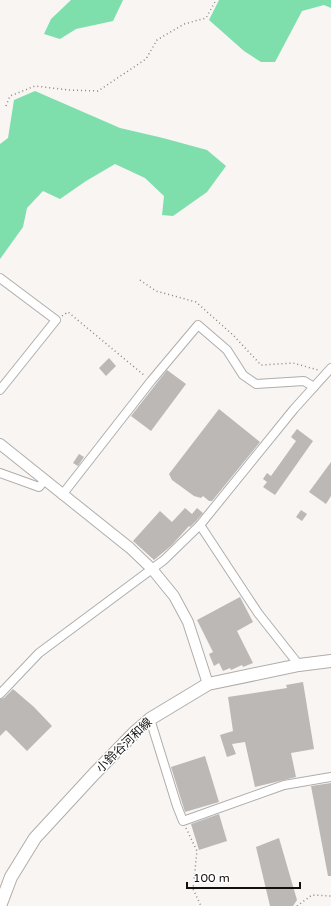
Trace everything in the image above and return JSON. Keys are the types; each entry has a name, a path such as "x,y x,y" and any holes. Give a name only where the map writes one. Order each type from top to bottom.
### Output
{"main road":[{"name":"小鈴谷河和線","path":"0,906 11,878 35,838 94,774 150,718 208,684 300,665 331,661"}],"street":[{"path":"0,278 56,320 0,390"},
{"path":"62,494 151,381 198,325 227,350 243,375 256,384 304,381 314,387"},
{"path":"0,694 39,653 164,560 200,524 294,410 329,371"},
{"path":"0,444 130,548 152,569 174,596 188,622 208,684"},
{"path":"0,472 39,487 45,480"},
{"path":"200,524 258,613 300,665"},
{"path":"150,718 183,821 284,785 331,777"}],"path":[{"path":"6,106 10,96 35,86 69,90 98,91 146,59 157,40 184,24 206,18 216,0"},
{"path":"140,280 156,291 196,302 233,335 261,365 293,363 329,371"},
{"path":"56,320 68,312 151,381"},
{"path":"183,821 197,852 193,889 201,906"},
{"path":"297,906 312,895 331,896"}],"green space":[{"path":"71,0 123,0 113,21 76,29 60,39 44,34 51,19"},
{"path":"219,0 331,0 331,8 324,5 302,11 275,62 261,62 244,51 209,20"},
{"path":"35,91 120,128 207,150 226,166 207,192 173,216 162,215 164,196 145,178 115,164 86,181 60,199 43,191 27,208 23,227 0,259 0,144 8,138 14,100"}],"building":[{"path":"109,358 116,366 106,376 99,368"},
{"path":"167,370 186,384 151,431 131,416"},
{"path":"219,409 260,442 212,501 209,501 203,496 201,498 194,496 172,480 169,474"},
{"path":"297,429 313,441 275,495 263,487 267,482 263,479 267,473 271,476 296,441 291,437"},
{"path":"79,454 84,457 78,466 73,463"},
{"path":"331,462 331,496 326,504 309,492"},
{"path":"185,508 192,514 197,508 203,513 172,545 154,560 133,541 160,511 172,522"},
{"path":"301,510 307,514 302,521 296,517"},
{"path":"240,597 253,622 237,631 253,663 243,667 242,665 231,670 230,668 223,671 219,663 214,666 209,654 213,652 197,620"},
{"path":"303,682 314,749 291,753 296,777 255,787 245,742 232,744 236,754 227,757 220,735 233,731 228,697 287,688 286,685"},
{"path":"13,689 34,707 52,726 27,751 6,730 0,736 0,699 4,698"},
{"path":"205,756 219,802 185,812 171,767"},
{"path":"331,783 331,876 328,876 311,786"},
{"path":"219,814 227,841 199,850 191,824"},
{"path":"279,838 297,900 293,906 270,906 256,847"}]}
